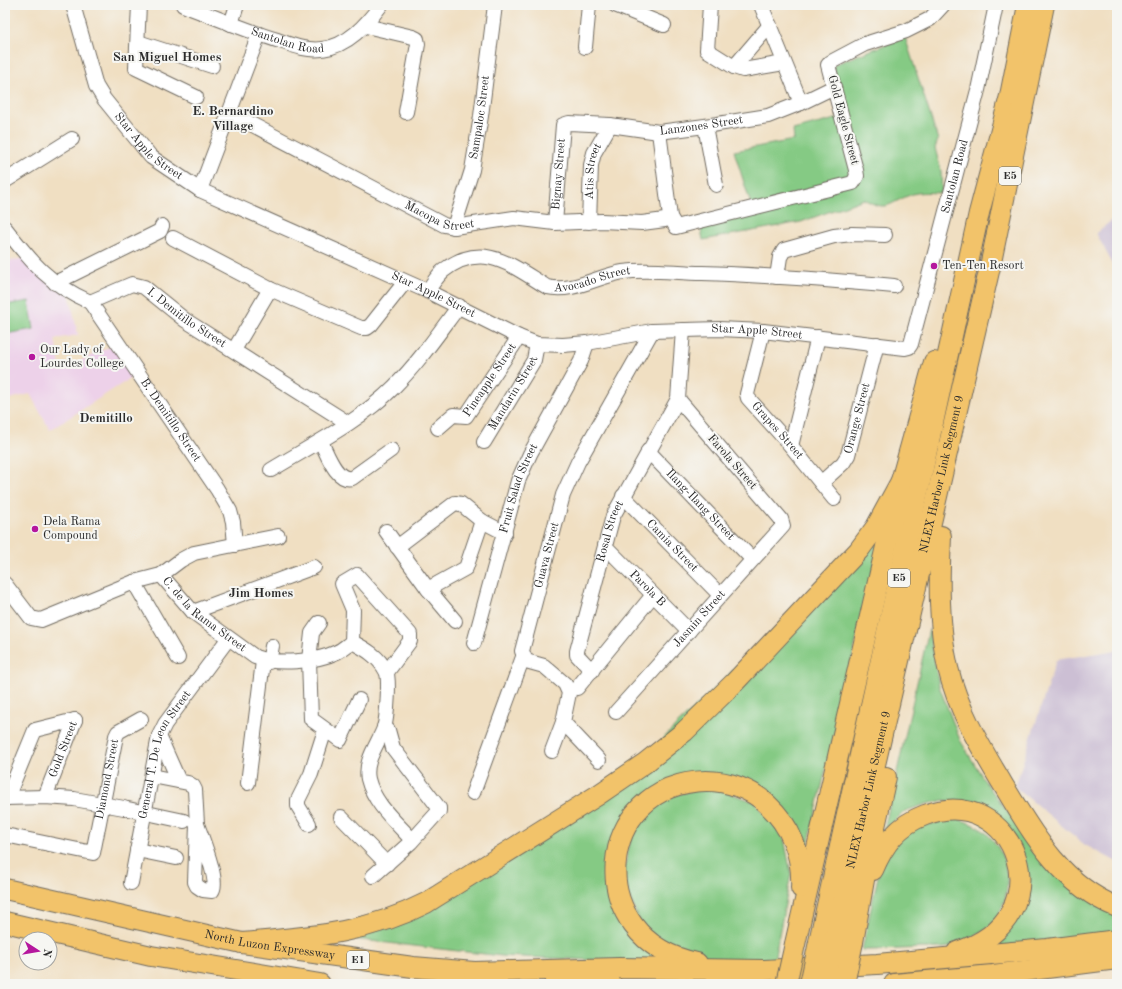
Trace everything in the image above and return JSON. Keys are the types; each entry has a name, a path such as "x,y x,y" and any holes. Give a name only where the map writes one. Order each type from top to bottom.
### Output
{"highway":[{"name":"NLEX Harbor Link Segment 9","path":"835,942 979,213 1010,96 1028,5"},
{"name":"NLEX Harbor Link Segment 9","path":"835,942 990,267 1044,5"},
{"path":"786,984 901,481 942,334 979,213"},
{"path":"844,984 835,942 867,863 941,536 946,503 984,340 990,267"},
{"path":"242,943 333,934 357,930 403,915 426,903 552,824 645,763 684,732 734,683 840,570 876,527 901,481"},
{"path":"941,536 940,617 948,668 964,717 979,746 1022,816 1047,853 1066,873 1082,886 1117,907"},
{"path":"742,971 672,956 642,936 633,927 621,904 616,883 615,864 619,842 633,816 643,806 660,794 690,783 716,781 741,788 763,800 772,809 786,825 794,842 801,878 795,943"},
{"path":"835,942 872,874 887,842 901,827 917,818 935,811 956,809 972,813 988,820 1004,834 1014,851 1020,873 1018,896 1011,914 997,931 980,943 936,959"},
{"name":"North Luzon Expressway","path":"5,889 242,943 413,967 611,984"},
{"path":"5,922 151,956 320,984"},
{"path":"474,972 612,968 742,971 877,964 1047,949 1117,940"},
{"name":"E5","path":"810,984 835,942"},
{"name":"E5","path":"825,984 835,942"},
{"path":"894,984 993,976 1117,959"},
{"path":"206,966 260,984"}],"street":[{"name":"Star Apple Street","path":"73,5 96,86 104,99 151,157 200,190 428,291 519,337 537,344 563,345 586,343 652,331 719,329 763,331 909,347"},
{"path":"139,5 136,68 196,97"},
{"name":"Santolan Road","path":"183,5 231,24 304,49 323,49 355,35 366,26 380,5"},
{"path":"231,24 238,5"},
{"name":"Sampaloc Street","path":"454,227 472,170 481,116 495,5"},
{"path":"585,47 589,5"},
{"path":"615,5 664,25"},
{"path":"710,5 707,50 734,67 748,70 784,63"},
{"path":"761,5 800,103"},
{"name":"Gold Eagle Street","path":"670,217 674,226 683,227 853,183 857,176 856,170 828,68 831,62 865,44 906,31 930,19 943,5"},
{"name":"Santolan Road","path":"909,347 928,284 978,90 996,5"},
{"path":"734,67 770,25"},
{"path":"366,26 413,37 417,40 418,44 406,112"},
{"path":"200,190 259,34"},
{"path":"138,42 212,66"},
{"name":"Lanzones Street","path":"564,125 569,123 610,125 660,132 705,126 768,116 834,87"},
{"name":"Macopa Street","path":"230,113 444,225 454,227 514,218 555,223 589,222 642,224 665,220 670,217"},
{"name":"Bignay Street","path":"555,223 562,132 564,125"},
{"name":"Atis Street","path":"589,222 591,165 594,153 610,125"},
{"path":"705,126 716,184"},
{"path":"660,132 670,217"},
{"path":"5,181 72,139"},
{"path":"54,283 160,231 162,226"},
{"path":"5,228 26,256 44,275 71,293 90,302"},
{"path":"777,277 780,257 784,250 846,234 885,235"},
{"path":"173,238 270,289 367,328 405,282"},
{"name":"Avocado Street","path":"428,291 442,272 468,257 481,256 504,261 547,287 554,288 588,283 623,272 750,274 894,286"},
{"name":"I. Demitillo Street","path":"90,302 132,284 144,286 185,320 348,423"},
{"name":"I. Demitillo Street","path":"234,350 270,289"},
{"name":"B. Demitillo Street","path":"90,302 230,510 236,545"},
{"path":"271,470 321,442 394,388 414,366 459,306"},
{"path":"678,399 683,330"},
{"name":"Guava Street","path":"473,793 523,658 522,651 563,494 578,462 652,331"},
{"name":"Grapes Street","path":"763,331 747,394 748,398 791,446 834,498"},
{"name":"Pineapple Street","path":"438,428 454,415 466,416 519,337"},
{"path":"791,446 818,337"},
{"name":"Fruit Salad Street","path":"474,643 518,481 581,362 586,343"},
{"name":"Mandarin Street","path":"484,442 534,360 537,344"},
{"name":"Orange Street","path":"821,483 843,463 848,455 877,344"},
{"name":"Rosal Street","path":"592,671 577,655 576,651 613,516 678,399"},
{"name":"Farola Street","path":"678,399 781,519 783,526"},
{"path":"321,442 340,475 346,479 352,478 391,450"},
{"name":"Ilang-Ilang Street","path":"648,451 752,559"},
{"name":"Camia Street","path":"623,496 720,595"},
{"path":"397,547 455,503 461,504 482,520 505,533"},
{"path":"428,589 466,568 482,520"},
{"name":"Jasmin Street","path":"616,712 783,526"},
{"path":"386,531 428,589 454,621"},
{"path":"161,575 181,560 194,553 278,536"},
{"name":"Parola B","path":"605,546 689,631"},
{"path":"193,612 314,567"},
{"name":"C. de la Rama Street","path":"5,584 31,618 41,620 134,582 161,575 193,612 228,639 255,657 266,661"},
{"path":"352,642 353,610 342,584 357,575 410,634 410,641 387,672"},
{"path":"134,582 178,658"},
{"path":"577,688 653,595"},
{"path":"319,623 312,633 309,660 311,719 340,740 359,700"},
{"name":"General T. De Leon Street","path":"131,883 162,730 228,639"},
{"path":"266,661 309,660 336,652 352,642"},
{"path":"352,642 373,654 387,672 388,703 384,727 370,759 368,778 375,798 412,840"},
{"path":"248,783 266,661 272,646"},
{"path":"523,658 526,661 544,666 565,684 568,693 563,722 552,751"},
{"name":"Gold Street","path":"6,798 35,730 75,720 45,798"},
{"name":"Diamond Street","path":"5,835 92,853 118,732 145,720 162,730"},
{"path":"563,722 599,760"},
{"path":"372,876 412,840 439,811 439,808 393,748 388,730 384,727"},
{"path":"162,730 179,781"},
{"path":"309,824 298,806 298,800 311,774 325,730"},
{"path":"6,798 74,799 191,822 195,790 193,786 179,781 152,776"},
{"path":"341,817 386,864"},
{"path":"137,850 176,858"}],"shaded area":[{"path":"1117,216 1117,272 1096,233"},
{"name":"Our Lady of Lourdes College","path":"29,257 69,293 78,335 55,339 61,370 117,343 137,374 50,430 30,394 5,400 5,262"},
{"path":"1117,650 1117,862 1085,845 1015,787 1056,660"}],"green space":[{"path":"905,37 938,140 935,148 941,171 942,193 914,194 883,206 864,199 801,222 703,240 699,218 753,211 734,151 794,140 793,130 847,116 833,65"},
{"path":"29,301 34,329 5,334 5,305"},
{"path":"884,523 804,862 755,786 651,791 609,885 681,964 502,956 335,937 358,933 601,799"},
{"path":"929,629 939,686 960,740 986,783 1021,830 1117,915 1117,935 974,949 998,934 1021,866 964,804 944,800 926,804 905,811 884,830"},
{"path":"708,786 755,802 784,838 791,874 774,960 723,961 705,959 663,944 642,927 622,879 633,828 661,799"},
{"path":"957,818 984,831 994,841 1001,852 1007,878 1003,904 997,916 989,927 954,946 942,948 862,950 880,867 905,830"}],"place":[{"name":"Ten-Ten Resort","path":"934,266"},
{"name":"Our Lady of Lourdes College","path":"32,357"},
{"name":"Dela Rama Compound","path":"35,529"}],"district":[{"name":"San Miguel Homes","path":"167,57"},
{"name":"E. Bernardino Village","path":"233,118"},
{"name":"Demitillo","path":"106,418"},
{"name":"Jim Homes","path":"261,593"}]}
